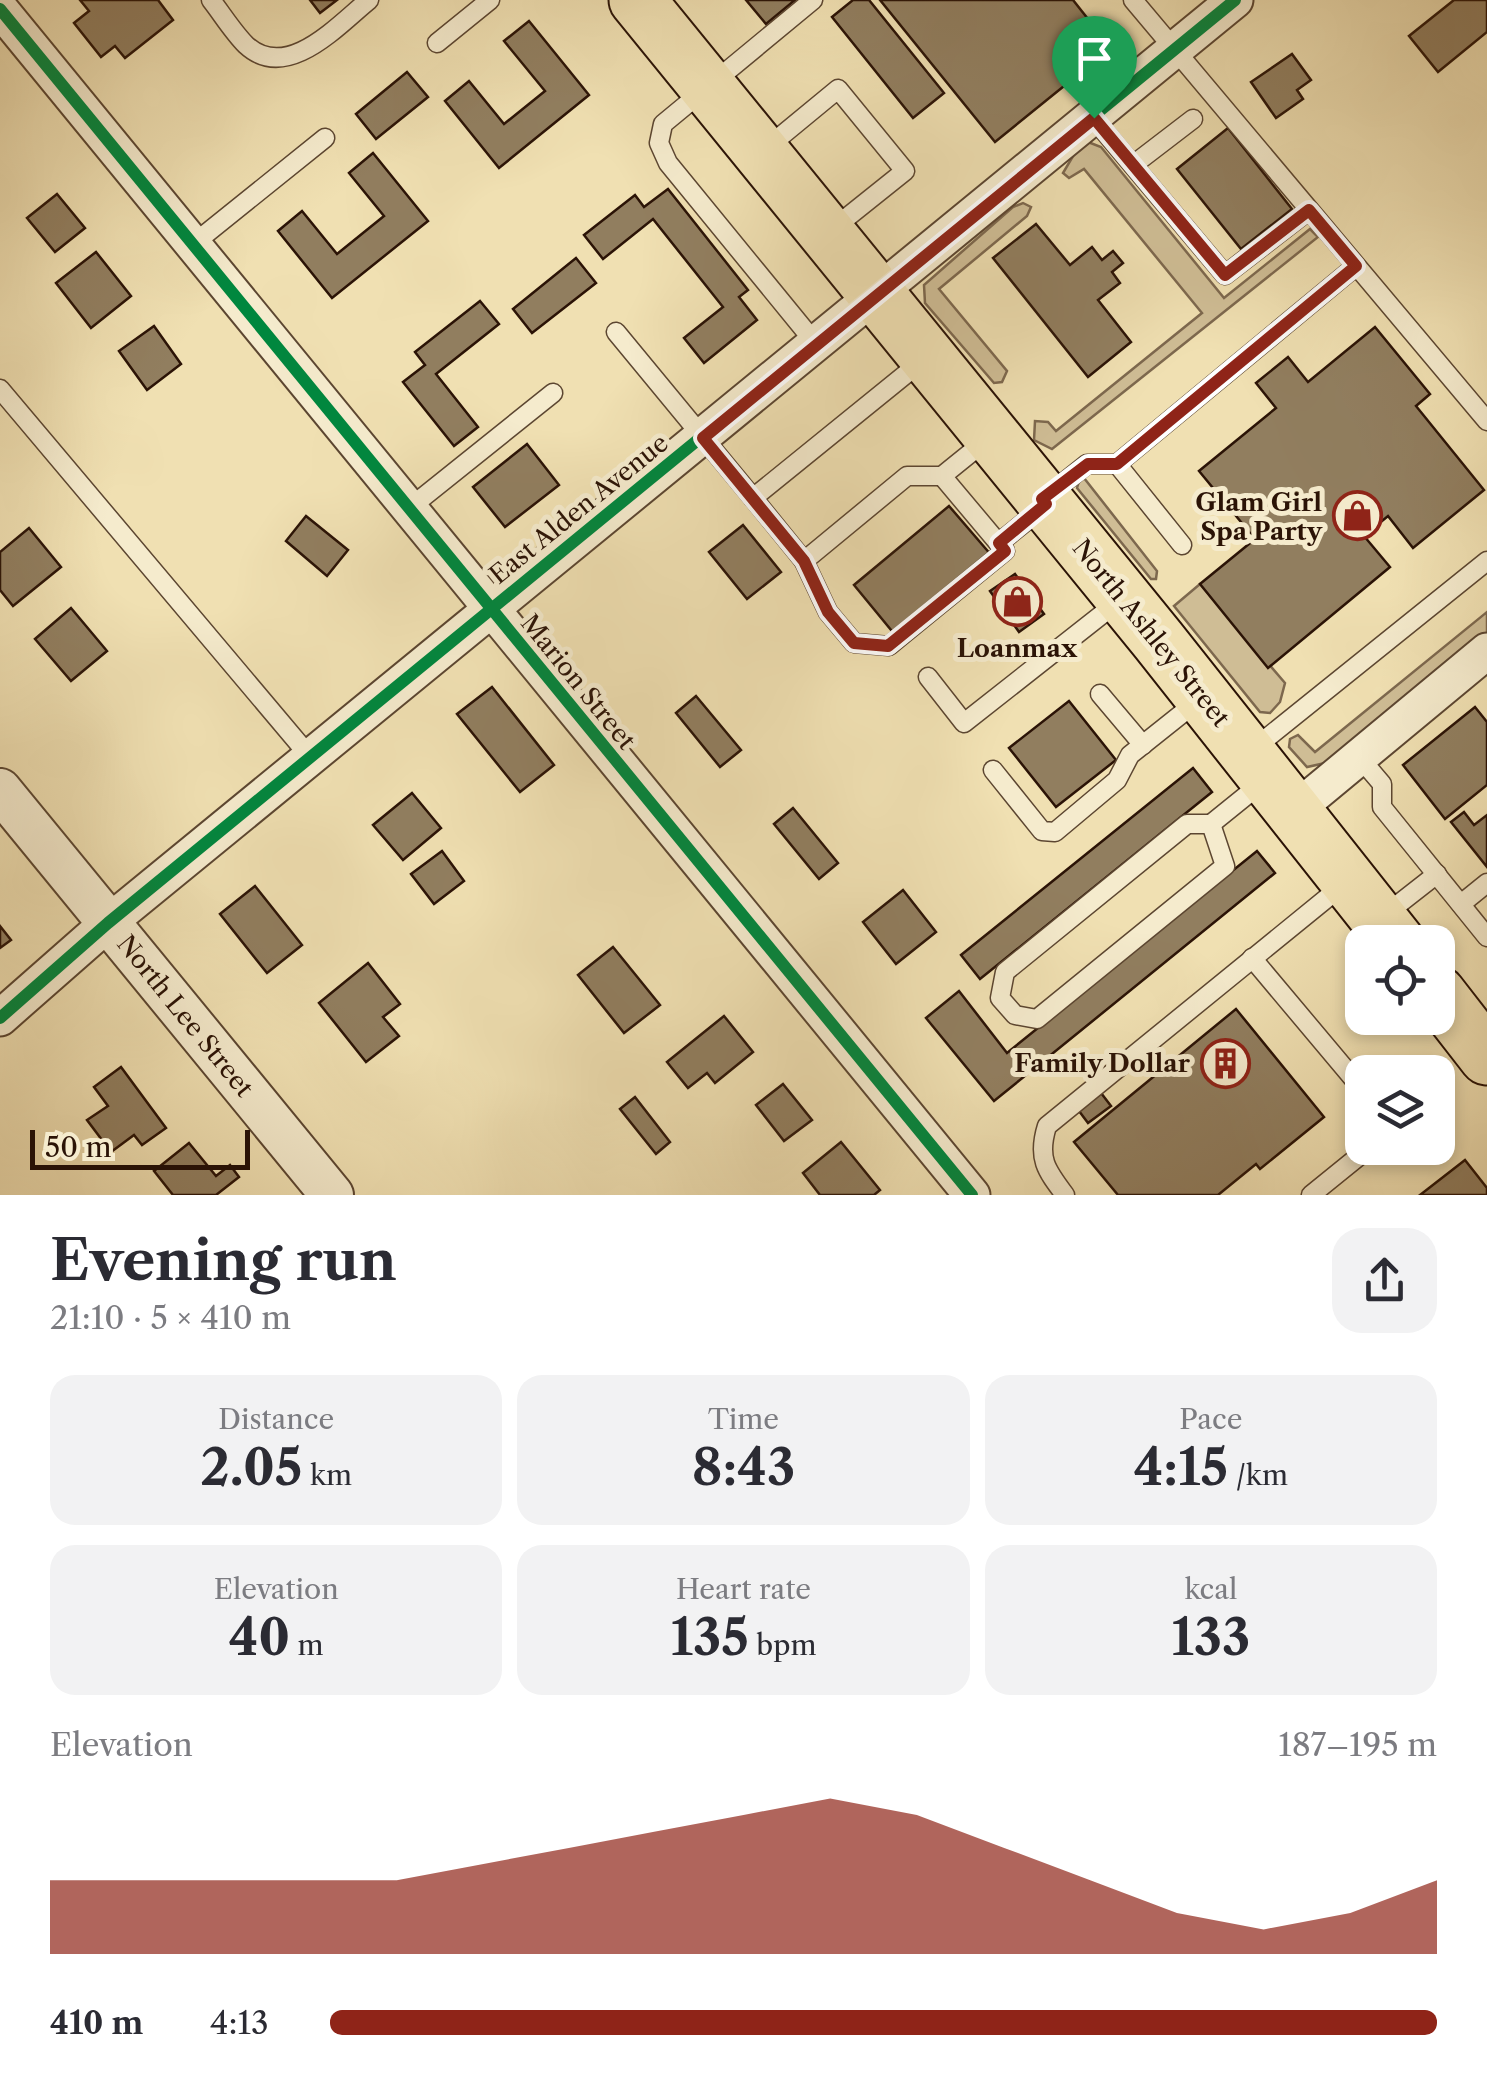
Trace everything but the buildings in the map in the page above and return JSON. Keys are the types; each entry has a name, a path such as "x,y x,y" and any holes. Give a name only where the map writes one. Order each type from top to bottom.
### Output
{"main road":[{"name":"North Ashley Street","path":"636,0 1123,597 1375,914"},
{"path":"1455,1011 1482,1038"}],"street":[{"name":"East Alden Avenue","path":"0,1018 108,923 1235,0"},
{"name":"Marion Street","path":"0,9 972,1195"},
{"path":"1269,781 1359,757 1484,660"},
{"name":"North Lee Street","path":"0,790 332,1195"}],"lane":[{"path":"211,0 248,47 271,56 300,56 369,0"},
{"path":"437,44 490,0"},
{"path":"813,0 663,124 660,144 668,163 816,344"},
{"path":"1133,0 1487,421"},
{"path":"760,153 838,89 905,171 826,235"},
{"path":"1094,118 1225,275 1309,210"},
{"path":"1134,165 1192,119"},
{"path":"192,245 325,138"},
{"path":"999,543 1088,464 1117,464 1356,266"},
{"path":"616,332 804,561 828,612 854,643 888,646 1005,551 942,476"},
{"path":"753,498 926,358"},
{"path":"0,389 311,758"},
{"path":"407,510 554,393"},
{"path":"804,561 907,476 942,476 990,436"},
{"path":"1117,464 1182,545"},
{"path":"1212,824 1225,866 1037,1019 1014,1015 1000,998 1005,972 1187,824 1212,824 1269,781 1487,561"},
{"path":"928,677 964,723 1123,597"},
{"path":"1100,694 1143,745"},
{"path":"993,770 1042,830 1056,832 1118,780 1130,756 1203,696"},
{"path":"1359,757 1382,784 1382,807 1487,936"},
{"path":"1066,1195 1043,1167 1040,1147 1046,1126 1252,958 1375,914 1436,874"},
{"path":"1461,904 1487,883"},
{"path":"1252,958 1345,1070"},
{"path":"1311,1195 1348,1165"}],"shaded area":[{"path":"1088,142 1101,147 1224,298 1310,229 1318,237 1052,449 1034,440 1035,421 1048,422 1056,431 1202,313 1084,169 1069,178 1063,173 1076,151"},
{"path":"1023,203 1031,207 1027,216 939,289 1007,371 1002,382 994,383 925,303 924,285 1013,207"},
{"path":"1080,478 1084,478 1157,571 1156,579 1151,579 1077,488"},
{"path":"1200,584 1285,683 1280,702 1270,713 1260,712 1174,606"},
{"path":"1487,612 1487,633 1325,763 1307,767 1289,747 1290,739 1298,735 1315,752"}],"cycle path":[{"path":"0,1018 108,923 1235,0"},
{"path":"0,9 972,1195"}],"place":[{"name":"Glam Girl Spa Party","path":"1357,516"},
{"name":"Loanmax","path":"1017,602"},
{"name":"Family Dollar","path":"1225,1063"}],"route":[{"path":"1094,118 1225,275 1309,210 1356,266 1117,464 1088,464 1042,499 1046,504 999,543 1005,551 888,646 854,643 828,612 804,561 703,438 1094,118"}]}
